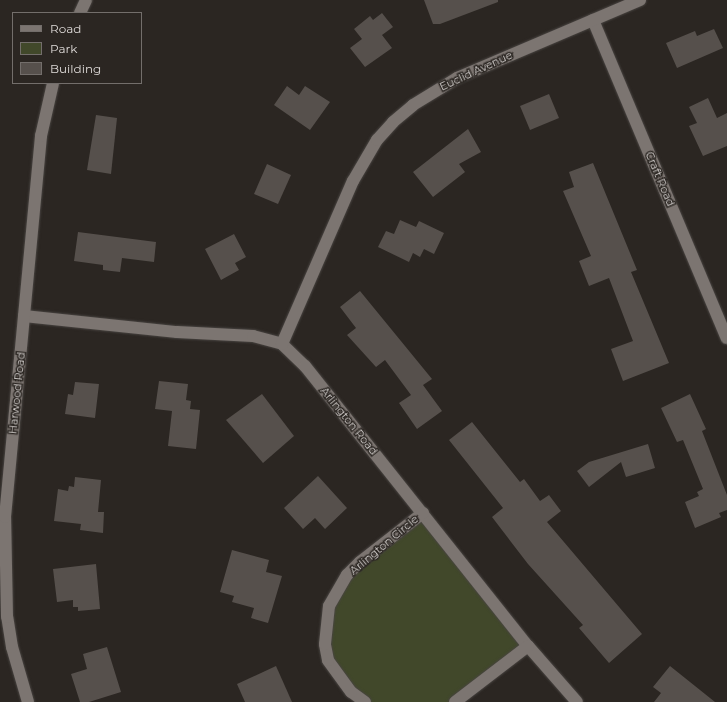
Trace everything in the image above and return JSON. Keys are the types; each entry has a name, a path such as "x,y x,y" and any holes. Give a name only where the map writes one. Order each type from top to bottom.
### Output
{"street":[{"path":"80,12 86,0"},
{"name":"Euclid Avenue","path":"282,344 353,181 377,140 393,122 413,105 457,78 640,0"},
{"name":"Craft Road","path":"593,20 727,338"},
{"name":"Harwood Road","path":"28,702 12,647 7,617 4,552 8,478 41,136 53,84"},
{"name":"Arlington Road","path":"24,316 178,332 253,336 282,344 306,366 528,646 577,702"},
{"name":"Arlington Circle","path":"365,702 351,692 328,660 325,644 329,606 347,575 360,562 423,513"},
{"path":"455,702 528,646"}],"green space":[{"path":"423,513 528,646 455,702 365,702 351,692 325,644 337,590"}],"building":[{"path":"424,0 498,0 498,2 440,24 433,24"},
{"path":"382,13 393,27 382,35 392,48 365,67 350,48 362,39 354,29 370,16 373,20"},
{"path":"714,29 723,48 677,68 666,43 695,31 697,36"},
{"path":"287,86 299,95 305,86 330,102 310,130 274,105"},
{"path":"549,94 559,118 530,130 520,106"},
{"path":"708,98 717,118 727,113 727,146 703,156 689,126 697,123 689,107"},
{"path":"96,115 117,118 111,174 87,170"},
{"path":"468,129 481,152 459,164 465,172 433,197 413,172"},
{"path":"593,163 637,270 631,272 669,363 623,381 611,349 633,341 609,278 589,286 579,261 591,256 563,191 574,187 569,172"},
{"path":"267,164 291,175 278,204 254,194"},
{"path":"400,220 416,227 419,221 444,233 434,254 424,249 420,257 413,253 409,262 378,247 386,231 394,234"},
{"path":"78,232 156,242 154,262 122,258 120,272 103,270 103,265 74,261"},
{"path":"234,234 246,257 235,263 239,270 221,280 205,249"},
{"path":"360,291 432,379 423,385 442,411 417,429 399,403 411,395 385,360 376,367 347,335 356,328 340,307"},
{"path":"159,381 188,384 186,400 191,401 190,409 200,410 196,449 168,446 172,411 155,409"},
{"path":"75,382 99,384 95,418 65,414 68,394 73,395"},
{"path":"262,394 294,436 263,463 226,420"},
{"path":"690,394 706,429 702,431 727,495 727,510 719,513 721,517 695,528 685,502 699,496 697,492 703,489 683,440 677,442 661,408"},
{"path":"472,422 520,482 524,479 540,501 549,495 561,511 547,522 642,634 609,663 579,628 583,625 528,564 492,517 503,508 449,440"},
{"path":"648,444 655,468 626,477 621,462 589,487 577,471 589,462"},
{"path":"318,476 347,508 325,529 315,518 303,529 284,508"},
{"path":"75,477 101,480 98,512 104,512 103,533 80,530 81,524 54,521 58,489 68,491 69,486 74,487"},
{"path":"232,550 269,560 266,572 282,576 268,623 251,618 254,608 232,602 234,596 220,592"},
{"path":"96,564 100,609 78,611 78,607 73,607 73,600 57,602 53,569"},
{"path":"107,647 121,692 89,702 80,702 71,674 87,669 83,654"},
{"path":"276,666 292,702 245,702 237,684"},
{"path":"670,666 715,702 654,702 661,693 653,687"}]}
